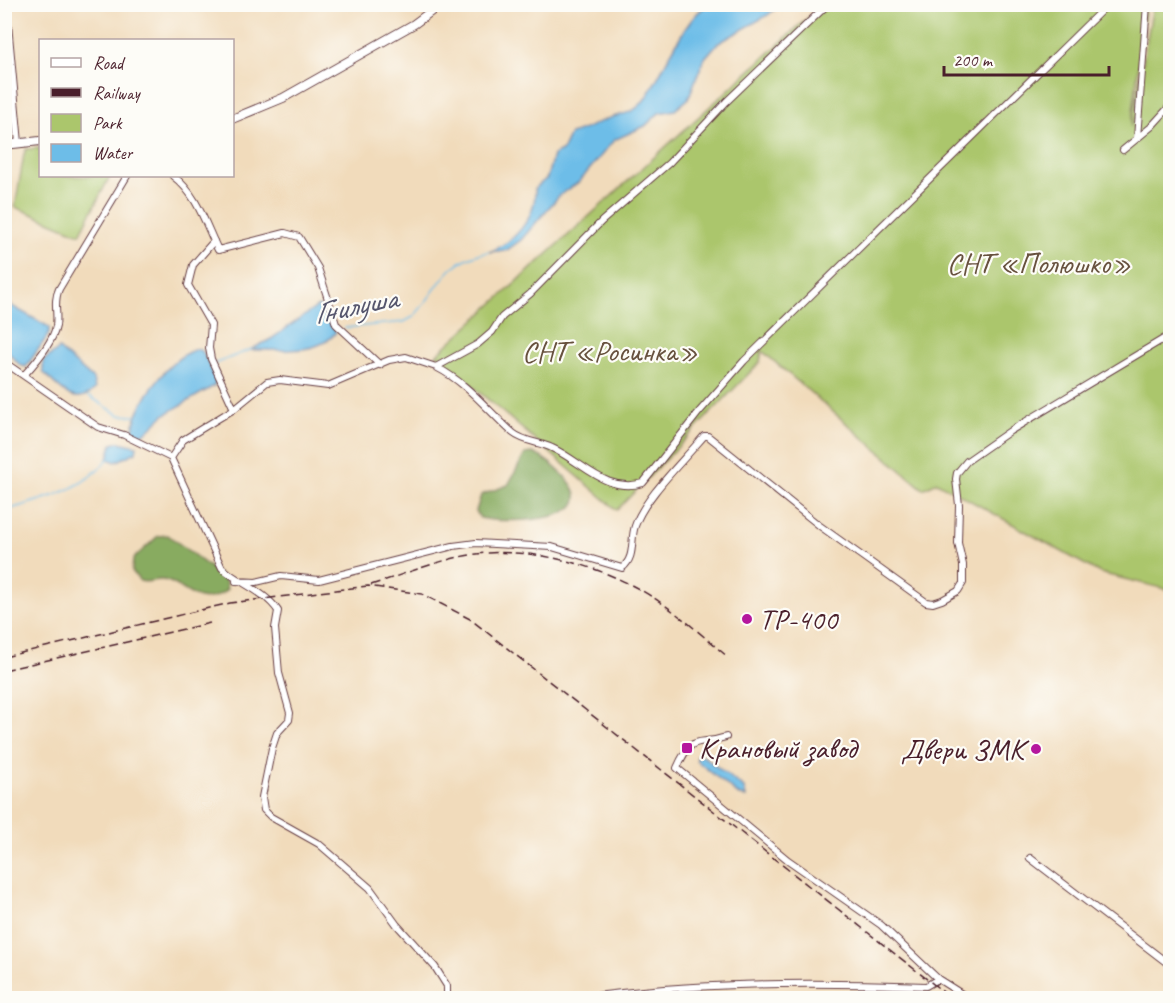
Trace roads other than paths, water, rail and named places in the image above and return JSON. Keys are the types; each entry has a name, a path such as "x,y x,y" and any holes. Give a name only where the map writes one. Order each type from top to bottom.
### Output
{"main road":[{"path":"234,118 283,98 414,24 441,4"},
{"path":"4,145 39,141"}],"street":[{"path":"9,4 19,143"},
{"path":"436,367 478,344 492,332 502,317 530,294 602,221 669,163 726,102 828,4"},
{"path":"171,458 183,440 234,409 267,382 280,380 328,386 380,364 406,357 451,374 521,438 555,449 611,484 629,487 643,483 699,412 744,361 1108,4"},
{"path":"1137,138 1136,122 1145,53 1148,4"},
{"path":"1123,150 1151,127 1170,106"},
{"path":"25,374 54,333 56,325 54,302 59,289 126,177"},
{"path":"174,177 184,184 195,199 218,250 285,233 299,237 318,268 336,324 380,364"},
{"path":"214,242 193,265 188,285 212,325 209,348 211,359 234,409"},
{"path":"236,581 256,582 281,576 319,580 453,546 476,543 513,543 552,547 622,568 631,554 634,529 645,508 704,436 708,436 849,549 926,602 933,603 958,591 963,583 963,565 958,543 959,505 956,479 957,473 967,461 1010,431 1170,335"},
{"path":"4,362 25,374 98,427 124,435 171,458 222,568 236,581 274,604 278,611 275,628 279,674 290,713 289,720 277,734 272,748 262,796 264,810 271,817 319,844 370,888 397,925 435,967 447,986 447,999"},
{"path":"726,737 699,740 690,745 677,768 788,860 881,925 938,979 968,999"},
{"path":"1030,858 1170,964"},
{"path":"580,999 723,984 817,983 926,986 938,979"}],"water":[{"path":"709,4 780,5 768,15 717,44 704,59 688,99 675,110 659,113 645,126 614,140 579,182 559,196 521,240 507,250 489,252 507,242 522,227 532,209 535,188 547,178 553,155 562,151 570,134 638,107 681,35 699,11"},
{"path":"5,292 10,305 49,327 49,334 26,367 20,365 5,349"},
{"path":"318,306 324,308 326,317 336,332 328,340 319,345 296,350 250,350 271,339"},
{"path":"59,349 93,379 95,389 88,395 74,397 68,394 43,372 43,361"},
{"path":"198,349 203,352 216,380 214,386 164,415 144,434 137,434 133,430 136,419 157,381 177,360"},
{"path":"119,442 137,446 136,452 116,462 108,459 112,444"},
{"path":"697,756 703,756 744,788 746,797 740,796 697,761"}],"waterway":[{"name":"Гнилуша","path":"344,328 404,322 413,317 452,268 461,261 488,252"},
{"name":"Гнилуша","path":"214,364 252,349"},
{"path":"89,396 119,415 135,416"},
{"name":"Гнилуша","path":"4,511 48,498 74,487 86,480 108,459"}],"railway":[{"path":"371,585 428,566 471,555 508,553 554,558 599,571 641,590 678,615 728,657"},
{"path":"4,657 230,603 368,586 422,594 470,619 951,998"},
{"path":"4,670 210,623"}],"place":[{"name":"ТР-400","path":"747,619"},
{"name":"Крановый завод","path":"687,748"},
{"name":"Двери ЗМК","path":"1036,749"}],"park label":[{"name":"СНТ «Полюшко»","path":"1039,263"},
{"name":"СНТ «Росинка»","path":"610,351"}]}
